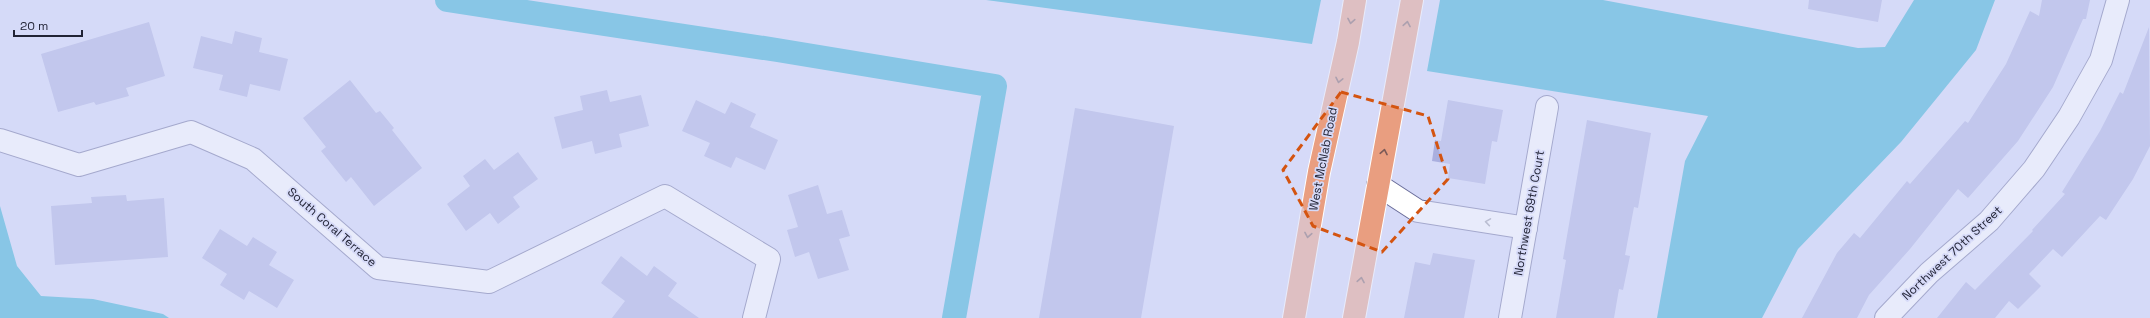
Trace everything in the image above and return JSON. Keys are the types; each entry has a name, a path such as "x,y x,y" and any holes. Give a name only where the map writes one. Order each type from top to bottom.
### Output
{"main road":[{"name":"West McNab Road","path":"1294,318 1319,172 1348,42 1355,0"},
{"path":"1354,318 1412,0"}],"street":[{"name":"Northwest 70th Street","path":"1886,318 1929,273 1989,221 2034,169 2069,118 2101,60 2118,0"},
{"name":"Northwest 69th Court","path":"1510,318 1547,107"},
{"name":"South Coral Terrace","path":"0,140 79,165 191,132 254,159 378,268 489,282 665,196 769,259 754,318"},
{"path":"1378,185 1418,211 1526,228"}],"highlighted area":[{"path":"1341,92 1428,116 1448,179 1382,252 1313,226 1283,170"}],"water":[{"path":"986,0 1321,0 1312,44"},
{"path":"1440,0 1603,0 1858,48 1885,47 1914,0 1995,0 1976,50 1901,142 1798,249 1762,318 1657,318 1685,161 1708,116 1427,71"},
{"path":"0,206 17,266 41,296 93,299 163,314 169,318 0,318"}],"building":[{"path":"1809,0 1882,0 1878,22 1808,9"},
{"path":"2042,0 2090,0 2086,19 2083,19 2053,87 2018,141 1968,198 1958,189 1910,249 1869,295 1857,318 1802,318 1837,253 1854,233 1860,238 1907,181 1910,184 1965,121 1968,123 2006,64 2030,11 2039,16"},
{"path":"149,22 165,76 126,88 129,96 96,105 94,102 58,112 41,54"},
{"path":"2149,27 2150,146 2133,179 2106,220 2100,216 2062,257 2053,249 2029,274 2041,286 2018,309 2009,301 1995,318 1937,318 1966,282 1975,290 2033,231 2032,230 2065,194 2062,192 2100,131 2120,92 2123,94"},
{"path":"235,31 262,38 259,52 288,59 280,91 250,84 247,97 219,90 223,75 193,68 201,36 232,44"},
{"path":"350,80 376,113 380,111 394,128 392,130 422,168 374,206 351,177 346,182 321,151 326,147 303,118"},
{"path":"607,90 610,102 641,95 649,126 619,134 622,147 595,154 592,141 562,149 554,117 583,110 580,96"},
{"path":"696,100 725,114 731,102 756,114 750,127 778,140 765,170 736,157 731,168 704,156 710,143 682,131"},
{"path":"1448,100 1503,110 1497,142 1492,141 1485,184 1448,178 1450,164 1432,161 1435,140 1441,141"},
{"path":"1075,108 1174,126 1141,318 1039,318"},
{"path":"1587,120 1651,133 1638,208 1634,207 1625,255 1630,256 1623,290 1619,289 1614,318 1556,318 1566,260 1563,259"},
{"path":"518,152 538,179 513,197 520,207 498,224 490,213 466,231 447,204 470,186 463,176 485,159 494,170"},
{"path":"818,185 827,214 842,210 850,236 839,239 849,270 818,279 809,252 795,257 787,230 798,227 788,195"},
{"path":"126,195 127,201 164,198 168,257 55,265 51,206 92,203 91,197"},
{"path":"220,229 247,246 253,237 277,252 269,265 294,280 277,308 249,291 244,300 220,285 227,274 202,258"},
{"path":"1433,253 1475,260 1464,318 1404,318 1415,262 1430,265"},
{"path":"621,256 647,276 654,266 677,283 668,296 699,318 612,318 625,301 601,283"}],"waterway":[{"path":"447,0 777,50 995,86 954,318"}]}
